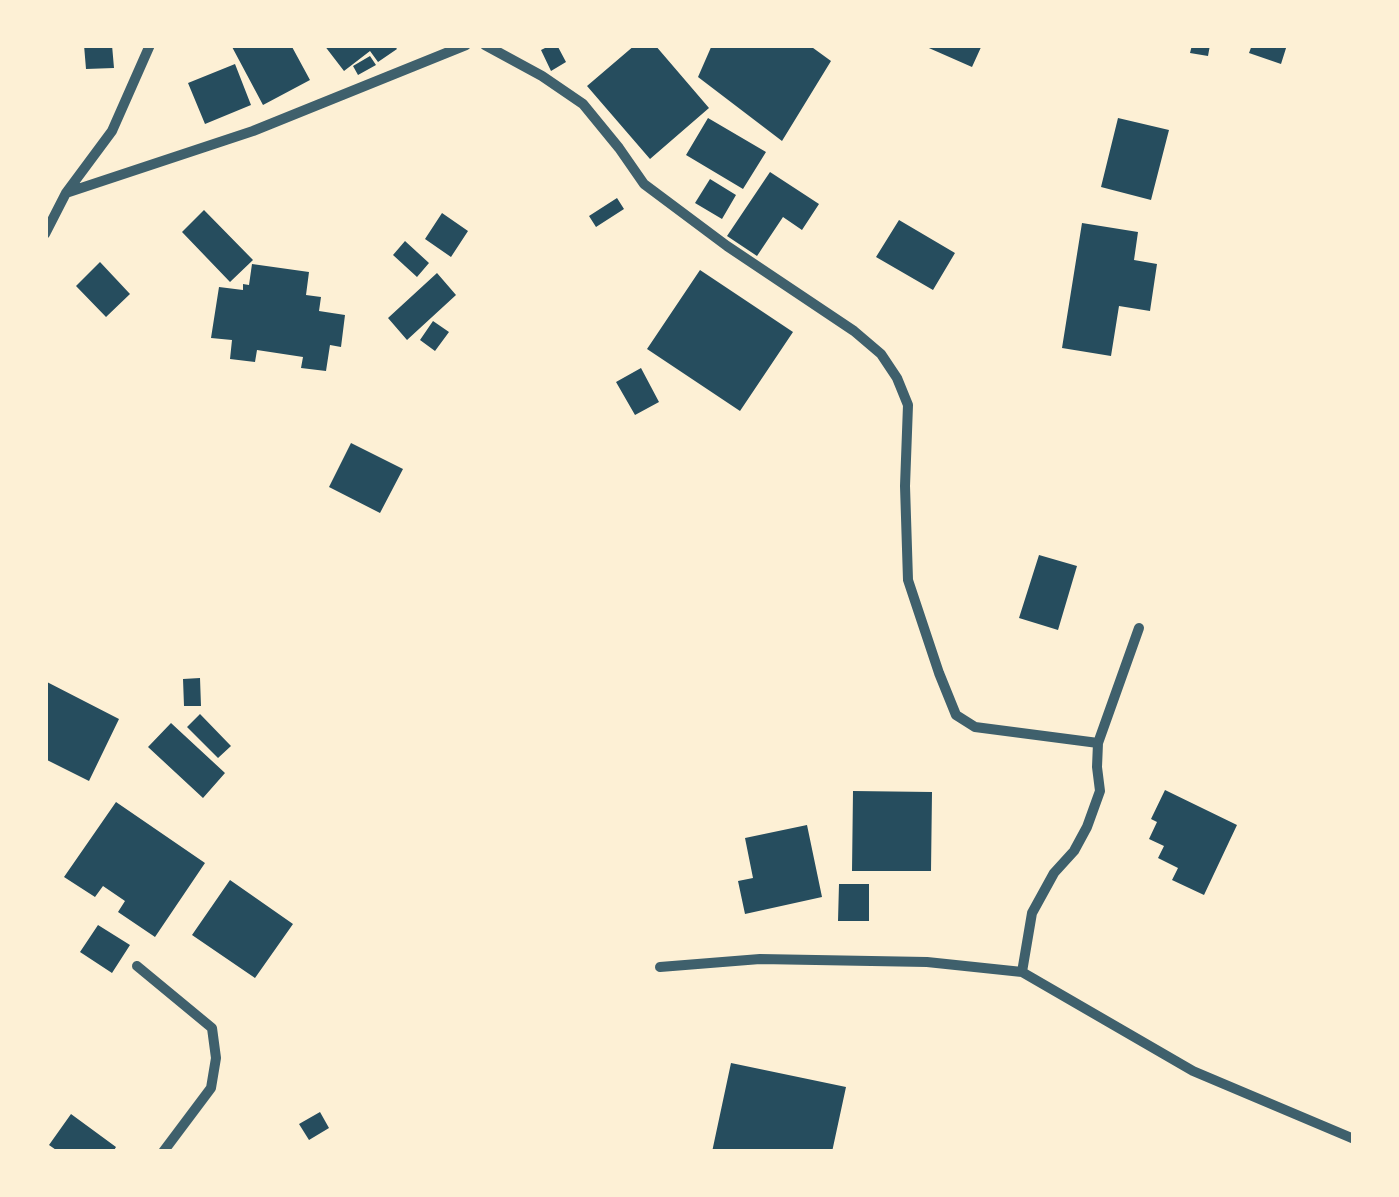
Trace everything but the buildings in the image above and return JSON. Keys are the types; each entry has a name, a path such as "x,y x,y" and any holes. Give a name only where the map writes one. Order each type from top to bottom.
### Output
{"street":[{"path":"45,234 66,193 112,131 150,45"},
{"path":"66,193 253,131 466,45"},
{"path":"485,45 583,104 644,184 882,354 908,405 908,580 956,714 975,727 1098,743"},
{"path":"1022,972 1032,914 1054,873 1074,850 1100,790 1098,743 1139,628"},
{"path":"660,967 760,959 927,962 1022,972 1193,1071 1354,1139"},
{"path":"137,966 212,1028 216,1058 210,1088 163,1152"}]}
